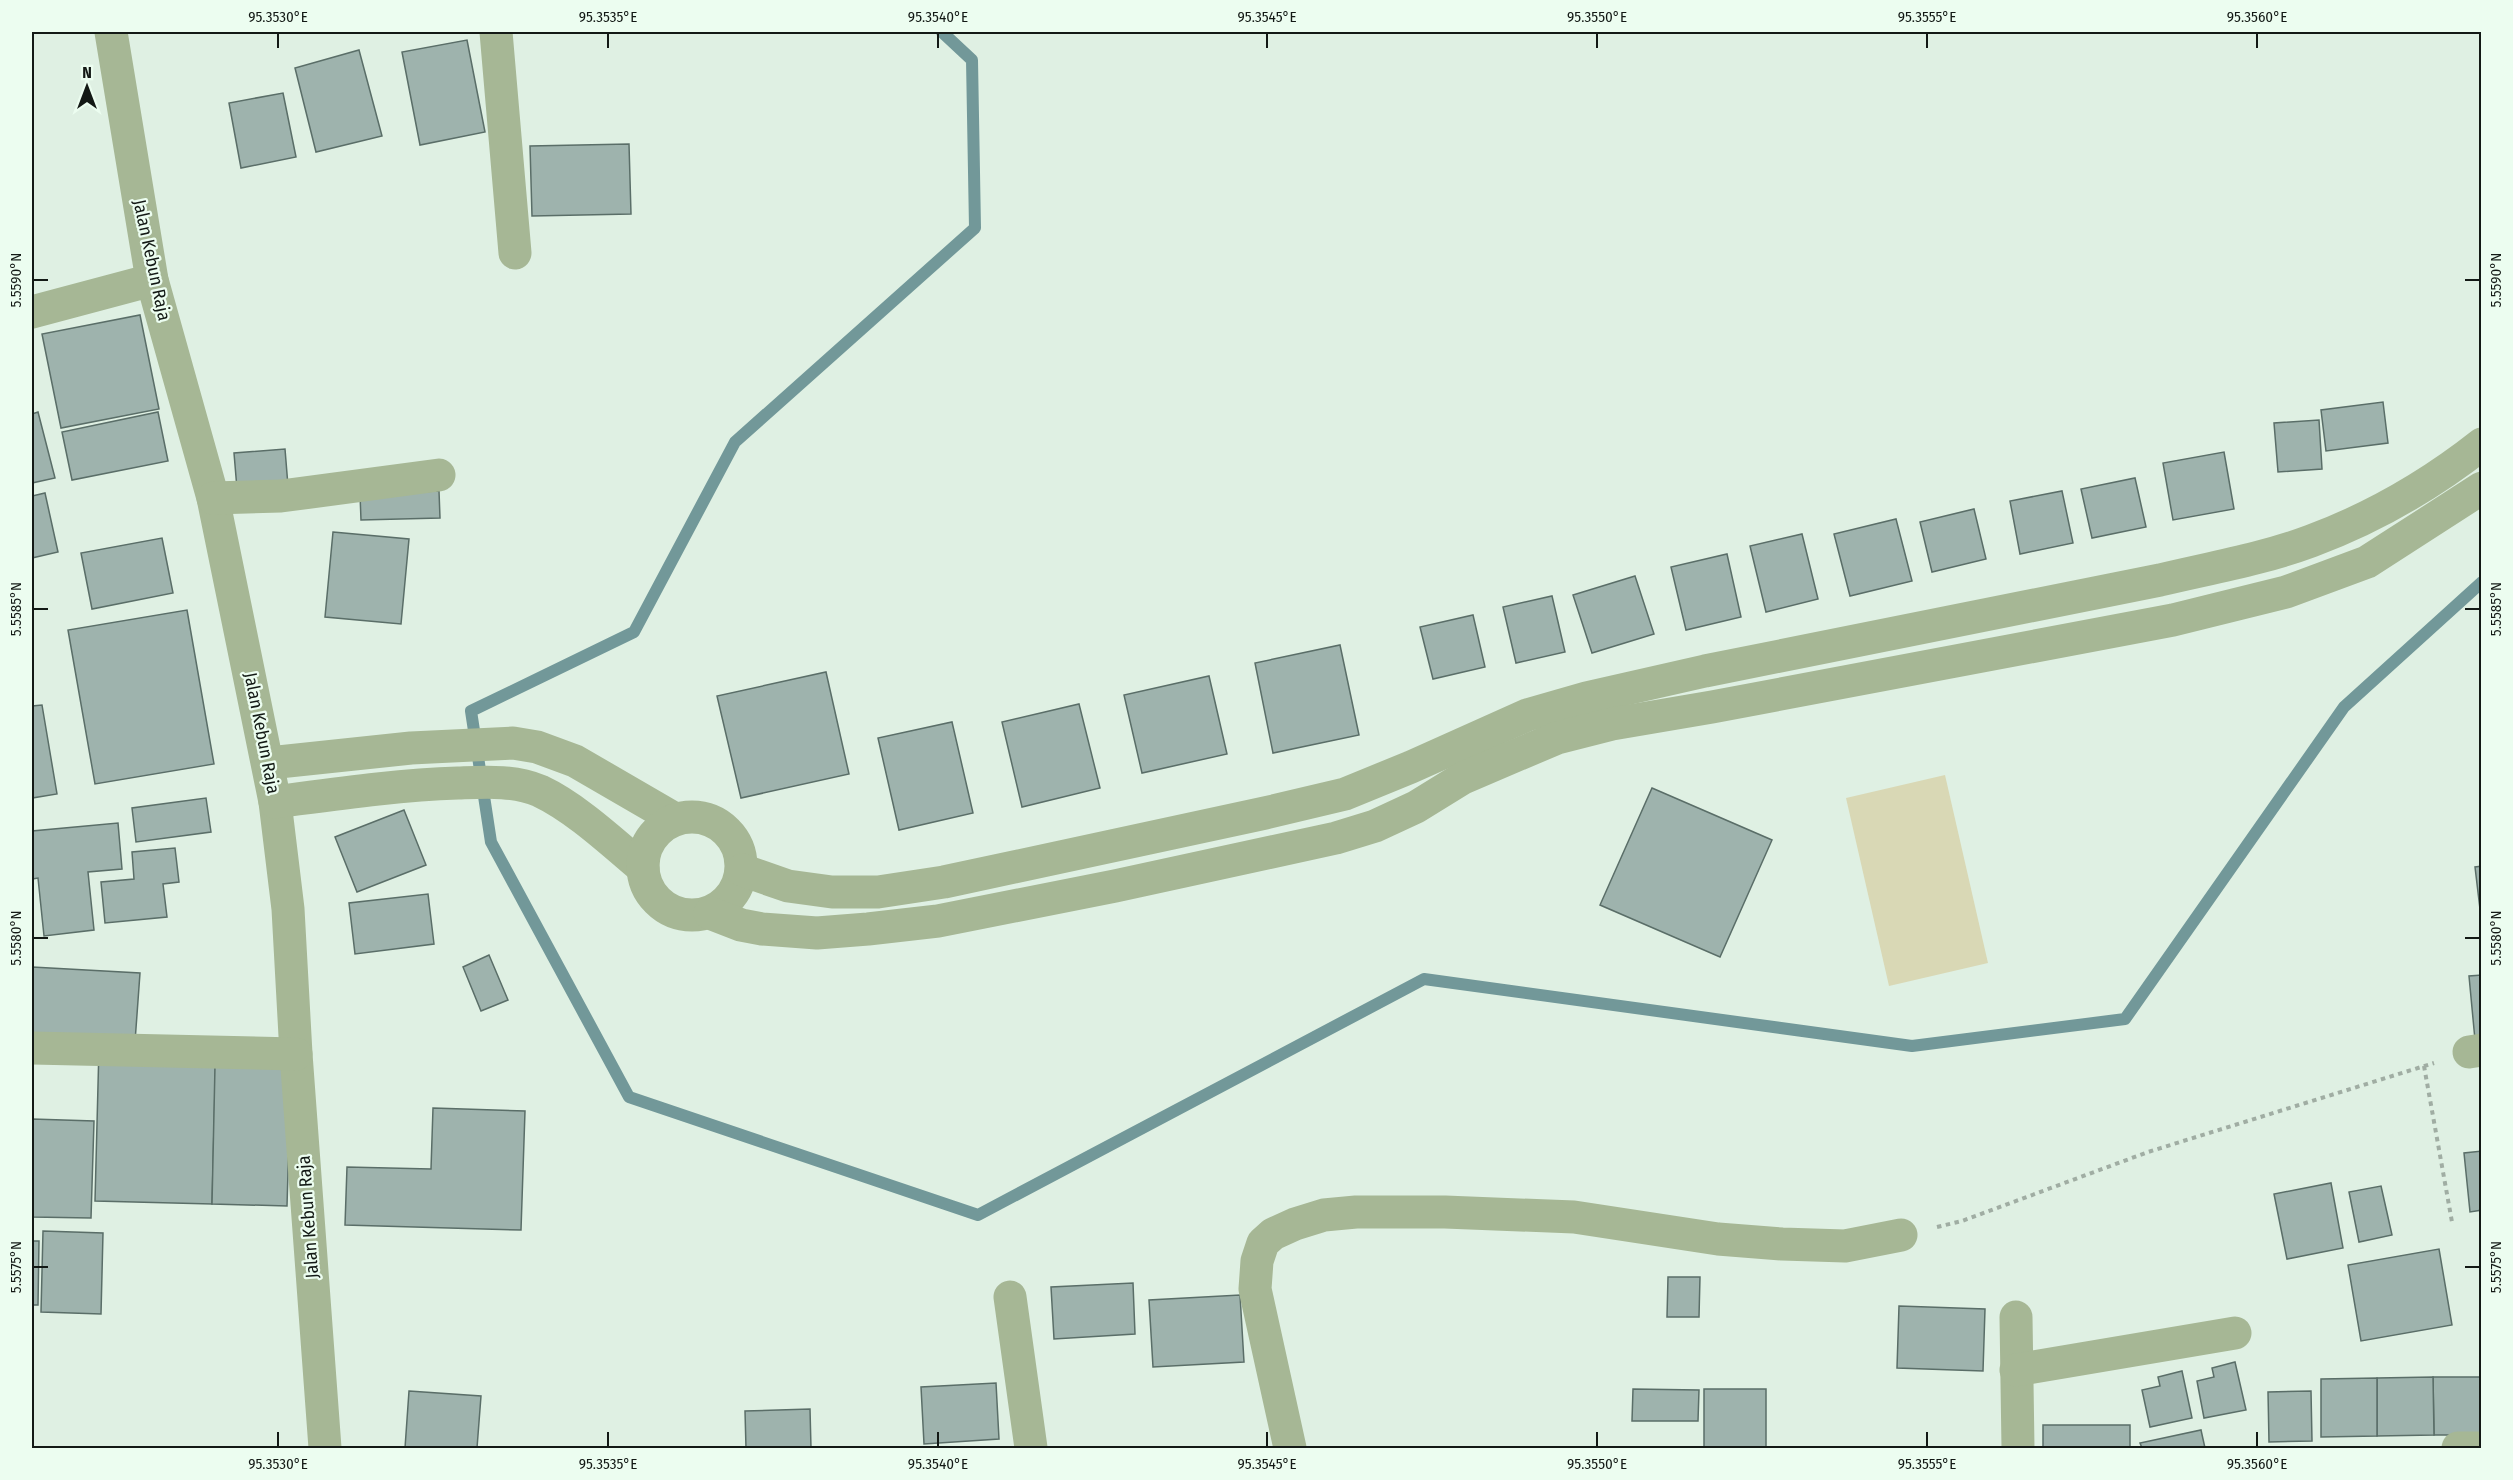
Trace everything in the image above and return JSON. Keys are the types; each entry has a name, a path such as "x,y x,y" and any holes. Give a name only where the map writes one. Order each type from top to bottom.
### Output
{"street":[{"name":"Jalan Kebun Raja","path":"111,32 152,280 213,498 276,802 288,909 324,1449"},
{"path":"496,32 515,253"},
{"path":"32,312 152,280"},
{"path":"742,870 788,886 832,892 878,892 944,882 1345,794 1527,715 1586,698 1705,671 2160,580 2309,542 2370,516 2446,472 2481,444"},
{"path":"213,498 281,496 439,475"},
{"path":"710,913 741,925 762,929 817,933 938,921 1115,886 1324,840 1376,826 1416,807 1463,778 1497,761 1557,738 1612,724 2174,620 2286,592 2367,562 2481,488"},
{"path":"2160,580 2174,620"},
{"path":"1705,671 1712,707"},
{"path":"269,763 411,748 513,743 537,747 575,761 675,819"},
{"path":"276,802 412,784 506,782 525,786 556,800 643,868"},
{"path":"692,817 709,819 725,828 736,841 742,870 736,890 725,903 710,913 694,915 665,908 653,897 646,883 643,868 645,852 651,838 675,819 692,817"},
{"path":"32,1048 296,1054"},
{"path":"1290,1449 1255,1288 1257,1261 1263,1243 1273,1234 1295,1224 1324,1215 1356,1212 1445,1212 1574,1217 1718,1239 1782,1244 1845,1246 1901,1235"},
{"path":"1010,1297 1031,1449"},
{"path":"2016,1317 2018,1449"},
{"path":"2016,1370 2235,1333"},
{"path":"2458,1449 2481,1448"}],"path":[{"path":"1901,1235 1962,1221 2148,1152 2475,1051"},
{"path":"2424,1066 2452,1222"}],"green space":[{"path":"1945,775 1988,963 1889,986 1846,798"}],"building":[{"path":"467,40 485,132 420,145 402,52"},
{"path":"359,50 382,136 316,152 295,68"},
{"path":"283,93 296,157 241,168 229,103"},
{"path":"629,144 631,214 532,216 530,146"},
{"path":"140,315 159,409 61,428 42,334"},
{"path":"2383,402 2388,443 2326,451 2321,410"},
{"path":"38,412 55,478 32,483 32,414"},
{"path":"158,412 168,461 72,480 62,432"},
{"path":"2319,420 2322,469 2278,472 2274,423"},
{"path":"285,449 288,486 237,489 234,453"},
{"path":"2224,452 2234,509 2173,520 2163,463"},
{"path":"2135,478 2146,527 2092,538 2081,489"},
{"path":"439,491 440,518 361,520 360,494"},
{"path":"2062,491 2073,543 2020,554 2010,501"},
{"path":"45,493 58,552 32,558 32,496"},
{"path":"1974,509 1986,559 1932,572 1920,522"},
{"path":"1896,519 1912,581 1850,596 1834,534"},
{"path":"333,532 409,539 401,624 325,617"},
{"path":"1802,534 1818,599 1766,612 1750,546"},
{"path":"162,538 173,593 92,609 81,553"},
{"path":"1727,554 1741,617 1686,630 1671,567"},
{"path":"1635,576 1654,634 1592,653 1573,595"},
{"path":"1552,596 1565,652 1516,663 1503,607"},
{"path":"187,610 214,764 95,784 68,630"},
{"path":"1473,615 1485,667 1433,679 1420,627"},
{"path":"1340,645 1359,735 1273,753 1255,663"},
{"path":"826,672 849,774 741,798 717,696"},
{"path":"1209,676 1227,754 1142,773 1124,695"},
{"path":"1079,704 1100,788 1022,807 1002,722"},
{"path":"42,705 57,794 32,798 32,706"},
{"path":"952,722 973,813 899,830 878,738"},
{"path":"1652,788 1772,840 1720,957 1600,905"},
{"path":"206,798 211,832 136,842 132,808"},
{"path":"404,810 426,865 357,892 335,837"},
{"path":"118,823 122,869 88,872 94,930 44,936 38,878 32,879 32,831"},
{"path":"175,848 179,882 163,884 167,917 105,923 101,882 134,879 132,852"},
{"path":"2482,866 2482,926 2475,867"},
{"path":"428,894 434,944 355,954 349,903"},
{"path":"489,955 508,1000 481,1011 463,967"},
{"path":"32,967 140,973 135,1042 32,1036"},
{"path":"2482,975 2482,1039 2475,1040 2469,976"},
{"path":"99,1047 216,1050 212,1204 95,1201"},
{"path":"215,1066 291,1068 287,1206 212,1204"},
{"path":"433,1108 525,1111 521,1230 345,1225 347,1167 431,1169"},
{"path":"32,1119 94,1121 91,1218 32,1217"},
{"path":"2482,1151 2482,1210 2470,1212 2464,1153"},
{"path":"2331,1183 2343,1248 2287,1259 2274,1194"},
{"path":"2381,1186 2392,1235 2359,1242 2349,1192"},
{"path":"43,1231 103,1233 101,1314 41,1312"},
{"path":"32,1241 39,1241 38,1305 32,1305"},
{"path":"2439,1249 2452,1325 2361,1341 2348,1265"},
{"path":"1668,1277 1700,1277 1699,1317 1667,1317"},
{"path":"1133,1283 1135,1334 1054,1339 1051,1287"},
{"path":"1240,1295 1244,1362 1153,1367 1149,1300"},
{"path":"1899,1306 1985,1309 1983,1371 1897,1368"},
{"path":"2235,1362 2246,1410 2204,1418 2197,1381 2214,1377 2212,1368"},
{"path":"2182,1371 2192,1418 2150,1427 2142,1390 2160,1386 2158,1377"},
{"path":"2433,1377 2482,1377 2482,1435 2434,1435"},
{"path":"2433,1377 2434,1435 2377,1436 2377,1378"},
{"path":"2377,1378 2377,1436 2321,1437 2321,1379"},
{"path":"996,1383 999,1439 924,1444 921,1387"},
{"path":"1633,1389 1699,1390 1698,1421 1632,1421"},
{"path":"1704,1389 1766,1389 1766,1448 1704,1448"},
{"path":"409,1391 481,1396 477,1448 405,1448"},
{"path":"2311,1391 2312,1441 2269,1442 2268,1392"},
{"path":"810,1409 811,1448 746,1448 745,1411"},
{"path":"2043,1425 2130,1425 2130,1448 2043,1448"},
{"path":"2201,1430 2205,1448 2142,1448 2140,1443"}],"waterway":[{"path":"942,32 972,60 975,228 735,442 634,632 471,711 491,842 629,1097 978,1215 1424,979 1912,1046 2125,1019 2344,707 2482,582"}]}
